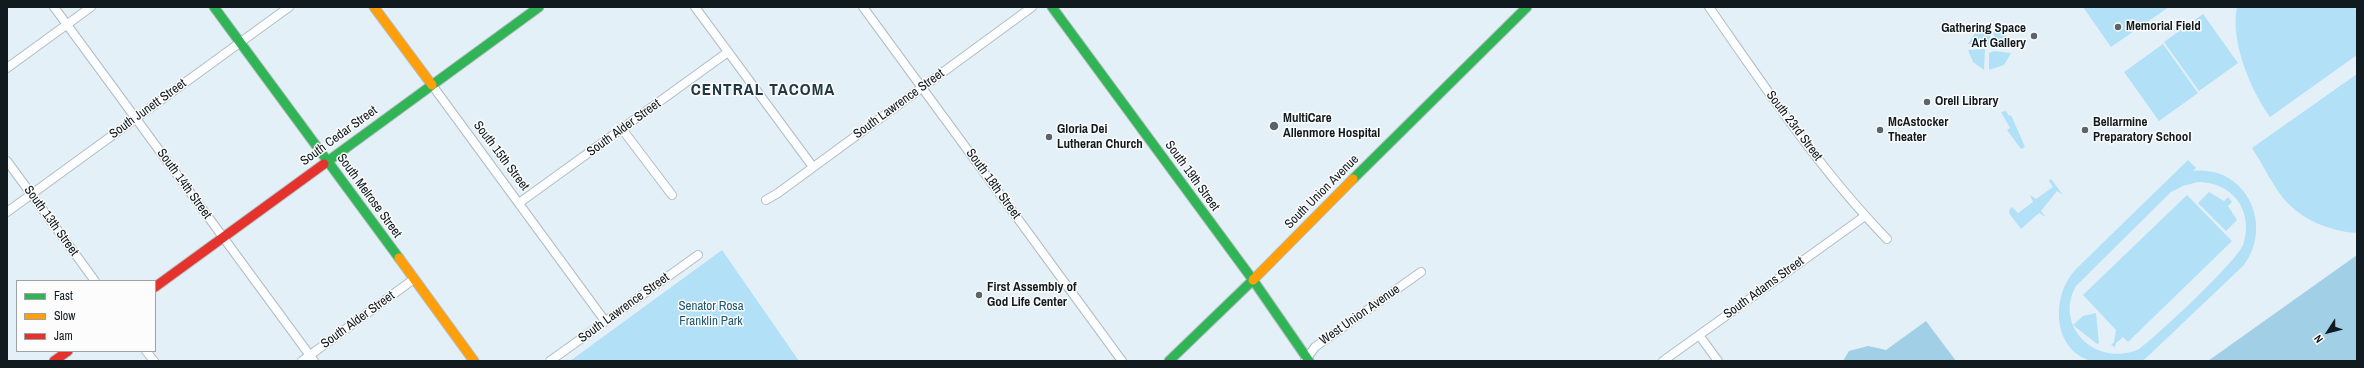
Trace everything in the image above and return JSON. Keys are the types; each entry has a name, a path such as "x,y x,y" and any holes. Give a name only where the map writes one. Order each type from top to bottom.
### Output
{"main road":[{"name":"South Melrose Street","path":"214,7 474,361"},
{"name":"South 15th Street","path":"374,7 432,85"},
{"name":"South Cedar Street","path":"156,286 327,160 539,7"},
{"name":"South 19th Street","path":"1052,7 1253,280 1307,360"},
{"name":"South Union Avenue","path":"1169,361 1253,280 1457,74 1527,7"},
{"path":"54,361 67,352"}],"street":[{"name":"South 14th Street","path":"54,7 312,358"},
{"path":"7,68 90,7"},
{"name":"South Junett Street","path":"7,212 289,7"},
{"path":"695,7 813,167"},
{"name":"South 18th Street","path":"863,7 1122,361"},
{"name":"South Lawrence Street","path":"766,200 1032,7"},
{"name":"South 23rd Street","path":"1709,7 1816,156 1865,216 1887,239"},
{"name":"South Alder Street","path":"519,203 728,52"},
{"name":"South 15th Street","path":"432,85 605,321"},
{"path":"622,129 672,195"},
{"name":"South 13th Street","path":"7,161 94,280"},
{"name":"South Adams Street","path":"1663,361 1865,216"},
{"name":"South Lawrence Street","path":"550,361 698,255"},
{"name":"West Union Avenue","path":"1307,360 1315,347 1421,272"},
{"name":"South Alder Street","path":"302,361 312,358 414,279"},
{"path":"1699,335 1718,361"},
{"path":"147,352 154,361"}],"green space":[{"name":"Memorial Field","path":"2083,7 2169,7 2111,47"},
{"path":"2237,7 2354,7 2357,11 2357,55 2270,117 2255,93 2243,64 2236,35"},
{"path":"2203,14 2238,63 2199,91 2164,42"},
{"path":"1985,27 1990,27 1990,45 1968,44 1975,33"},
{"path":"1994,27 2005,33 2011,47 1993,48"},
{"path":"2163,44 2198,93 2159,121 2124,72"},
{"path":"1985,49 1984,70 1973,62 1968,50"},
{"path":"1994,51 2011,53 2004,65 1989,70 1989,53"},
{"path":"2357,74 2357,233 2345,232 2322,225 2291,207 2276,188 2252,148"},
{"path":"2006,111 2009,116 2011,115 2025,147 2021,149 2007,130 2010,128 2001,112"},
{"path":"2188,160 2196,168 2193,171 2212,172 2228,178 2240,188 2250,201 2255,216 2256,233 2253,249 2244,265 2145,359 2141,361 2106,363 2088,360 2076,353 2067,343 2062,332 2059,319 2059,305 2068,280 2076,269","holes":["2198,182 2210,183 2225,189 2234,196 2241,206 2245,217 2246,234 2243,245 2237,254 2195,299 2139,349 2123,353 2108,353 2095,348 2083,340 2075,329 2070,316 2070,301 2076,286 2171,192 2183,186"]},
{"path":"2051,179 2063,195 2057,191 2041,211 2046,217 2039,213 2021,229 2009,213 2010,209 2012,207 2018,213 2033,202 2030,195 2036,199 2053,187 2049,181"},
{"path":"2209,192 2224,201 2228,197 2232,202 2228,206 2237,220 2226,231 2198,203"},
{"path":"2187,195 2232,241 2128,342 2123,337 2116,343 2115,347 2111,345 2114,342 2116,330 2083,295"},
{"name":"Senator Rosa Franklin Park","path":"722,250 799,361 570,361"},
{"path":"2096,313 2099,343 2097,344 2073,325 2083,316"}],"shaded area":[{"path":"2357,255 2357,361 2208,361"},
{"path":"1926,321 1956,361 1843,361 1849,351 1868,346 1886,350"}],"traffic: fast":[{"path":"214,7 399,258"},
{"path":"324,164 539,7"},
{"path":"1052,7 1253,280 1309,361"},
{"path":"1353,179 1527,7"},
{"path":"1169,361 1253,280"}],"traffic: slow":[{"path":"374,7 432,85"},
{"path":"1253,280 1353,179"},
{"path":"399,258 474,361"}],"traffic: jam":[{"path":"156,286 324,164"},
{"path":"54,361 67,352"}],"place":[{"name":"Memorial Field","path":"2118,27"},
{"name":"Gathering Space Art Gallery","path":"2034,36"},
{"name":"Orell Library","path":"1927,102"},
{"name":"MultiCare Allenmore Hospital","path":"1274,126"},
{"name":"McAstocker Theater","path":"1880,130"},
{"name":"Bellarmine Preparatory School","path":"2085,130"},
{"name":"Gloria Dei Lutheran Church","path":"1049,137"},
{"name":"First Assembly of God Life Center","path":"979,295"}],"district":[{"name":"CENTRAL TACOMA","path":"763,90"}]}
